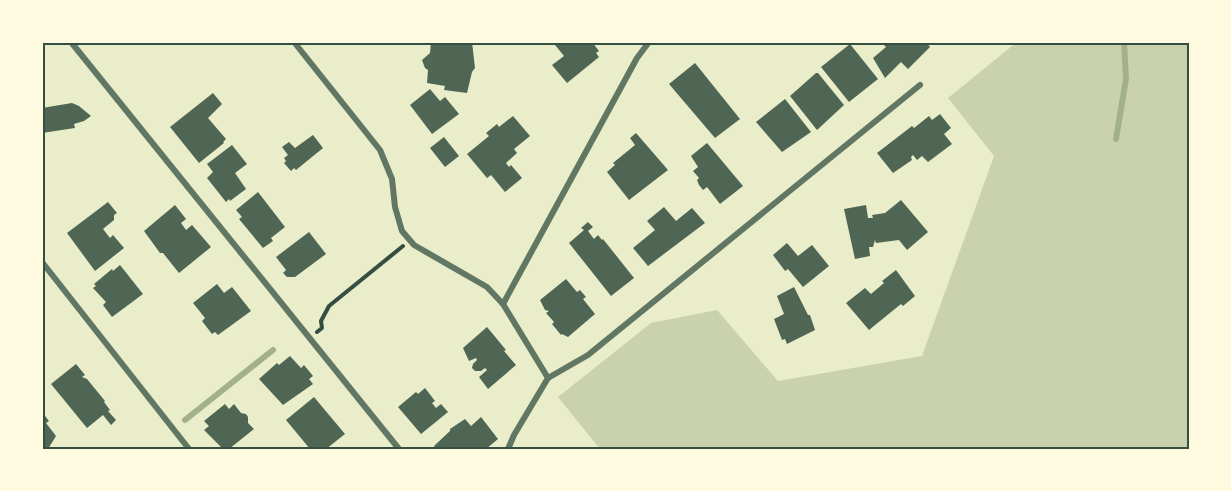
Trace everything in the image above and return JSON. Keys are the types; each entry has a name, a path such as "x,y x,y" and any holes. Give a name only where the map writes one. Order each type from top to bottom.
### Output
{"street":[{"path":"70,42 399,449"},
{"path":"294,42 380,150 392,179 398,221 402,231 414,245 487,287 503,303 548,378"},
{"path":"503,303 637,58 649,42"},
{"path":"508,449 548,378 588,355 920,86"},
{"path":"42,262 189,449"}],"path":[{"path":"309,338 322,328 321,321 329,306 410,240"}],"green space":[{"path":"1017,42 1189,42 1189,449 600,449 558,397 651,323 717,310 778,381 922,356 994,156 948,98"}],"building":[{"path":"431,42 472,42 475,68 467,93 444,90 445,86 427,83 428,70 422,60 430,53"},
{"path":"559,42 592,42 599,51 596,53 599,57 567,83 552,65 564,56 555,45"},
{"path":"881,42 926,42 930,47 908,69 901,62 885,78 873,58 886,47"},
{"path":"850,44 878,79 849,102 821,67"},
{"path":"695,63 740,119 715,138 669,84"},
{"path":"816,73 844,105 817,130 790,96"},
{"path":"430,89 440,101 445,97 459,114 432,134 410,105"},
{"path":"213,93 222,104 208,118 226,139 199,163 170,127"},
{"path":"785,99 811,132 782,152 756,122"},
{"path":"72,103 91,116 74,124 75,128 42,133 42,108"},
{"path":"940,114 951,128 944,134 952,144 928,162 922,156 917,160 913,155 912,160 893,173 877,153 912,126 914,128 929,116 932,120"},
{"path":"513,116 530,136 514,149 517,153 506,163 509,167 511,165 522,178 505,192 491,175 487,178 467,154 489,136 486,133 497,124 499,127"},
{"path":"636,133 668,170 629,200 607,172 615,165 613,163 635,145 630,138"},
{"path":"313,135 323,148 296,170 294,168 291,171 284,163 286,161 284,158 288,155 282,147 289,142 295,148"},
{"path":"444,137 459,156 445,167 430,148"},
{"path":"707,143 743,186 720,204 707,187 703,190 697,180 699,178 693,171 698,167 691,156"},
{"path":"232,145 247,164 235,173 246,189 226,202 207,178 213,172 207,164"},
{"path":"258,192 285,227 271,238 273,241 263,248 239,219 242,217 236,210"},
{"path":"901,200 928,232 907,250 899,240 876,243 875,240 873,247 869,247 870,256 855,259 844,209 866,205 868,218 873,218 872,215 885,213"},
{"path":"108,202 117,213 114,215 114,220 103,229 110,238 113,235 124,248 95,271 67,233"},
{"path":"175,205 186,219 181,223 186,230 192,225 211,247 179,273 144,231"},
{"path":"664,207 676,221 692,208 705,223 648,266 633,248 655,230 647,221"},
{"path":"588,222 593,227 588,231 594,239 598,235 603,239 634,278 611,296 569,243 584,230 581,228"},
{"path":"309,232 326,254 295,277 287,277 283,273 286,270 276,257"},
{"path":"787,243 798,256 812,245 829,266 803,287 788,269 785,271 773,255"},
{"path":"120,265 143,294 112,317 103,305 106,302 93,288 96,286 94,284"},
{"path":"896,270 915,296 903,306 901,304 869,330 846,303 865,288 871,294"},
{"path":"566,279 577,292 580,290 586,297 583,299 595,314 568,337 561,335 552,324 554,322 546,313 549,311 545,310 540,300"},
{"path":"217,284 224,293 232,287 251,311 218,335 215,332 212,334 202,321 205,318 193,303"},
{"path":"794,287 810,315 815,330 787,344 785,339 782,340 774,319 784,314 777,296"},
{"path":"487,327 516,365 488,389 479,377 487,370 485,368 475,371 472,368 476,358 469,361 463,348"},
{"path":"290,356 301,368 304,365 313,376 309,379 313,384 283,405 259,379 277,363 279,365"},
{"path":"76,364 85,375 82,377 87,379 105,401 110,410 108,411 116,420 111,425 103,415 87,428 51,384"},
{"path":"425,388 435,401 432,403 436,408 441,404 448,412 421,434 398,407 416,392 418,394"},
{"path":"314,397 345,434 326,449 310,449 286,420"},
{"path":"225,404 229,409 234,404 241,413 246,414 248,423 254,429 229,449 223,449 204,430 209,426 204,421"},
{"path":"42,412 49,421 46,423 56,436 48,449 42,449"},
{"path":"481,417 498,439 486,449 436,449 434,446 450,429 465,419 471,426"}],"waterway":[{"path":"1116,139 1126,79 1124,42"},
{"path":"185,420 273,350"}]}
